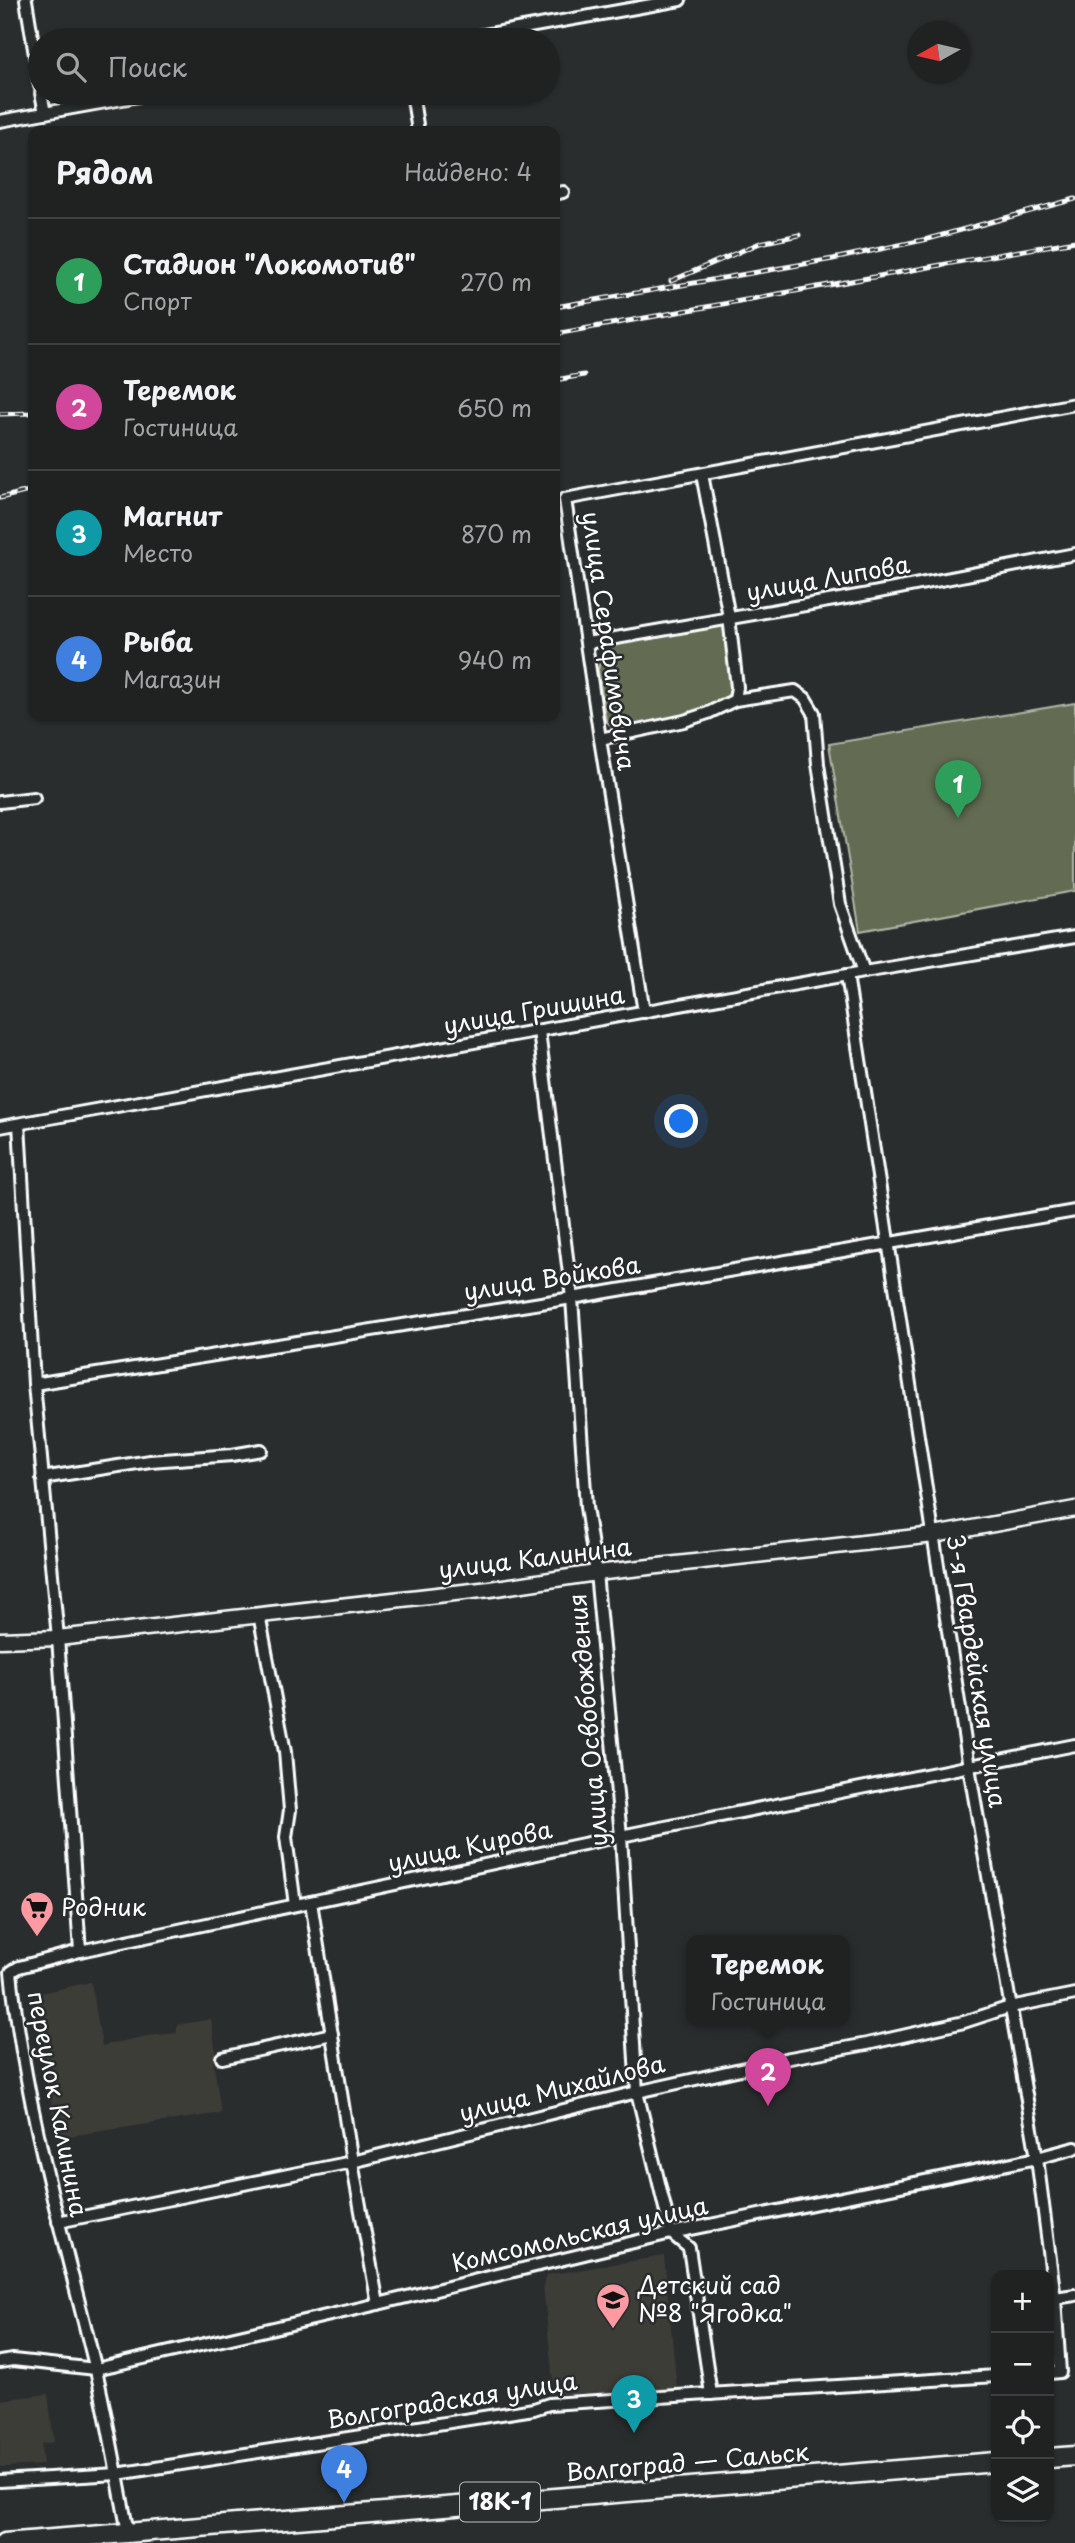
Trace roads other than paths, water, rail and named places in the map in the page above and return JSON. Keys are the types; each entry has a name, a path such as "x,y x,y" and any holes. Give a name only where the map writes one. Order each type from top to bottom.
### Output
{"main road":[{"path":"1054,2458 1075,2456"},
{"name":"Волгоград — Сальск","path":"4,2543 991,2462"}],"street":[{"path":"26,0 31,28"},
{"path":"523,28 680,0"},
{"path":"43,105 44,113"},
{"path":"0,121 89,105"},
{"path":"414,105 417,126"},
{"name":"улица Серафимовича","path":"644,1012 565,499 1075,404"},
{"path":"702,474 729,617 737,687 735,700"},
{"name":"улица Липова","path":"587,643 855,597 1075,554"},
{"path":"600,739 684,721 735,700 795,691 805,698 814,713 822,794 841,904 864,972"},
{"path":"0,802 34,798"},
{"name":"улица Гришина","path":"0,1127 847,975 1075,937"},
{"name":"3-я Гвардейская улица","path":"847,975 969,1767 1037,2158 1055,2298 1054,2373"},
{"name":"улица Освобождения","path":"540,1031 572,1298 586,1507 596,1573 621,1836 637,2092 671,2233 689,2248 711,2394"},
{"path":"19,1124 34,1384 58,1638 80,1951"},
{"name":"улица Войкова","path":"34,1384 572,1298 1075,1211"},
{"path":"42,1478 150,1461 232,1455 261,1450"},
{"name":"улица Калинина","path":"0,1640 58,1638 934,1535 1075,1509"},
{"path":"259,1614 285,1752 290,1810 286,1837 295,1905"},
{"name":"улица Кирова","path":"80,1951 621,1836 1075,1745"},
{"path":"311,1902 352,2162 378,2304"},
{"name":"переулок Калинина","path":"80,1951 19,1967 11,1972 15,2010 41,2149 96,2369 128,2532"},
{"name":"улица Михайлова","path":"58,2222 352,2162 637,2092 892,2039 964,2022 1010,2007 1075,1994"},
{"path":"222,2058 332,2034"},
{"name":"Комсомольская улица","path":"96,2369 671,2233 1075,2148"},
{"path":"1055,2298 1075,2295"},
{"path":"0,2362 49,2362 96,2369"},
{"name":"Волгоградская улица","path":"0,2481 117,2474 534,2410 550,2404 991,2376"}],"railway":[{"path":"560,306 833,259 928,239 1075,199"},
{"path":"671,281 760,243 799,235"},
{"path":"560,333 1075,241"},
{"path":"560,379 584,375"},
{"path":"0,414 28,413"},
{"path":"0,498 28,491"}],"place":[{"name":"Стадион \"Локомотив\"","path":"958,818"},
{"name":"Родник","path":"37,1938"},
{"name":"Теремок","path":"768,2106"},
{"name":"Детский сад №8 \"Ягодка\"","path":"613,2330"},
{"name":"Магнит","path":"634,2433"},
{"name":"Рыба","path":"344,2503"}]}
